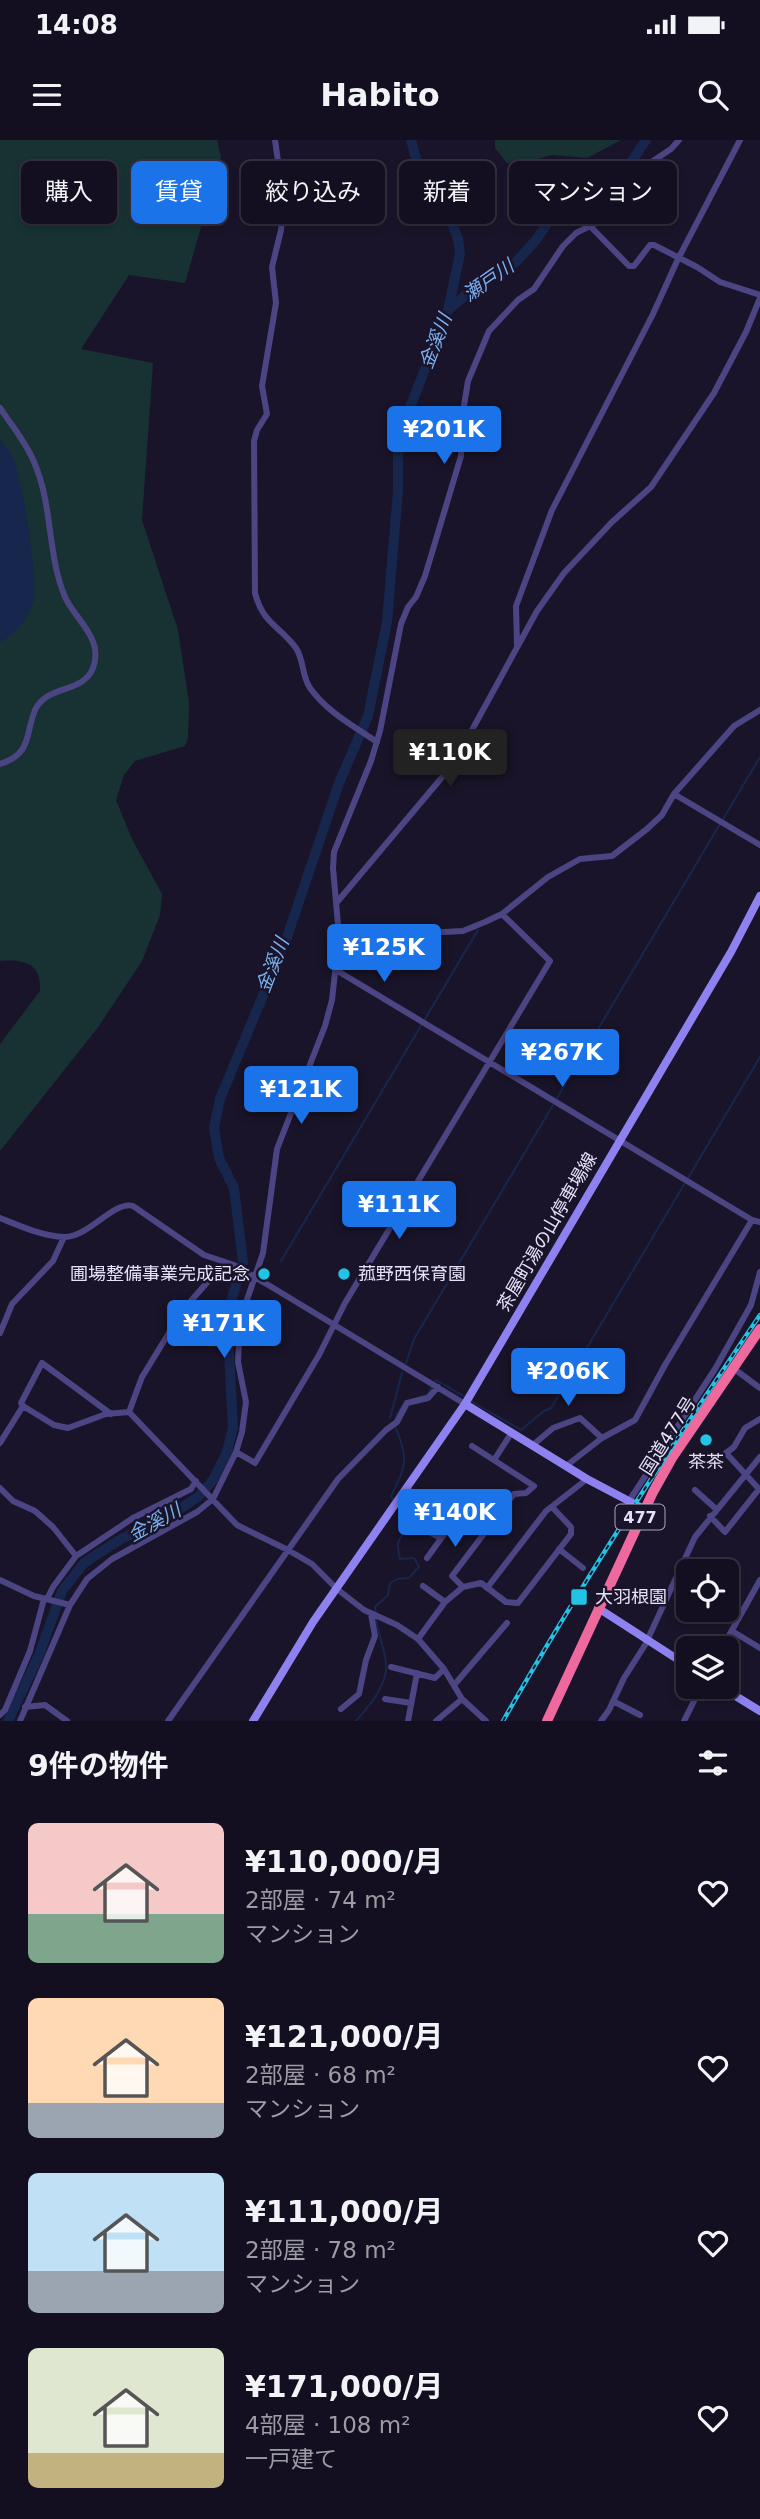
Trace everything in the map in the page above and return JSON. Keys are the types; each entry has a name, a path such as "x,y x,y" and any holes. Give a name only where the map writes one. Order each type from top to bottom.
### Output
{"highway":[{"name":"国道477号","path":"547,1721 644,1509 672,1458 733,1368 756,1342 760,1329"}],"main road":[{"name":"茶屋町湯の山停車場線","path":"253,1721 313,1622 467,1401 731,952 760,896"},
{"path":"467,1401 587,1479 644,1509"},
{"path":"598,1608 676,1658"},
{"path":"739,1698 760,1711"}],"street":[{"path":"275,140 284,204 272,267 276,303 262,386 267,414 254,441 254,593 264,616 300,655 309,687 343,721 375,741"},
{"path":"20,1721 68,1604 87,1579 95,1570 131,1547 197,1511 211,1497 236,1452 246,1402 238,1362 240,1320 252,1277 263,1253 269,1223 275,1159 325,1026 332,1000 339,936 334,852 371,761 401,624 425,576 461,456 461,418 472,369 495,323 518,300 534,289 563,246 576,233 600,221 623,199 644,167 671,149 679,140"},
{"path":"517,647 514,617 516,606 552,510 740,140"},
{"path":"338,901 454,763 544,600 564,573 612,522 651,487 714,393 746,332 760,296 725,284 698,267 650,245 634,266 629,266 590,226"},
{"path":"0,408 36,465 60,582 66,599 91,635 96,649 90,674 78,684 56,691 45,698 36,710 24,748 14,758 0,764"},
{"path":"336,970 383,943 406,934 463,931 502,914 548,877 580,859 612,856 662,815 674,794 734,726 760,710"},
{"path":"674,794 760,845"},
{"path":"236,1452 255,1463 335,1327 345,1303 550,961 502,914"},
{"path":"336,970 756,1221 665,1365 635,1420 602,1438 566,1466"},
{"path":"0,1218 36,1232 64,1237 85,1230 116,1209 128,1205 156,1220 204,1255 226,1262 437,1387 467,1401"},
{"path":"0,1333 13,1301 53,1261 64,1237"},
{"path":"130,1412 148,1367 183,1310 226,1262"},
{"path":"629,1501 715,1369 751,1305 760,1272"},
{"path":"0,1443 23,1406 21,1404 42,1363 111,1414"},
{"path":"733,1368 760,1388"},
{"path":"168,1721 338,1479 394,1424 407,1403 428,1398 437,1387"},
{"path":"23,1406 54,1425 68,1428 111,1414 130,1412"},
{"path":"130,1412 237,1525 312,1564 337,1589 375,1615 418,1639 444,1669 462,1699 486,1721"},
{"path":"533,1445 553,1428 580,1418 602,1438"},
{"path":"710,1516 725,1532 759,1489 726,1453 745,1428 760,1419"},
{"path":"494,1460 512,1432"},
{"path":"463,1587 452,1576 514,1494 526,1493 534,1486 472,1446"},
{"path":"601,1721 647,1638 695,1537 760,1457"},
{"path":"487,1588 546,1511 587,1479"},
{"path":"2,1718 53,1587 76,1556 133,1518 191,1489 197,1482"},
{"path":"0,1488 13,1501 35,1511 44,1519 76,1556"},
{"path":"406,1489 485,1531"},
{"path":"695,1490 716,1508"},
{"path":"418,1639 445,1602 463,1587 481,1583 506,1602 518,1603 572,1534 571,1527 552,1507"},
{"path":"427,1558 458,1515"},
{"path":"412,1523 441,1538"},
{"path":"559,1549 583,1568"},
{"path":"0,1580 22,1591 68,1604"},
{"path":"729,1636 760,1580"},
{"path":"423,1586 445,1602"},
{"path":"341,1709 359,1694 366,1660 375,1636 375,1615"},
{"path":"455,1685 507,1623"},
{"path":"732,1631 760,1648"},
{"path":"391,1667 435,1678 444,1669"},
{"path":"408,1721 417,1673"},
{"path":"385,1699 411,1703"},
{"path":"436,1721 462,1699"},
{"path":"684,1721 695,1699"},
{"path":"613,1701 640,1715"},
{"path":"25,1707 45,1705 67,1721"}],"green space":[{"path":"0,140 217,140 220,161 131,161 131,224 202,224 185,283 129,275 81,349 153,363 142,520 178,630 189,703 188,739 185,746 135,761 124,775 116,800 132,839 162,894 160,915 142,961 99,1026 0,1151 0,1044 40,991 40,982 38,974 29,965 16,961 0,961"},
{"path":"495,140 621,140 587,158 552,155 507,163 495,148"}],"water":[{"path":"0,440 11,453 15,463 24,501 35,586 32,604 26,617 12,635 0,642"}],"waterway":[{"name":"金溪川","path":"8,1721 39,1655 62,1591 84,1563 121,1539 161,1521 198,1497 213,1480 227,1452 233,1427 227,1315 243,1262 234,1188 219,1158 214,1128 220,1099 286,940 339,783 368,716 387,622 398,491 398,450 404,423 448,310 460,254 451,221 419,169 411,140"},
{"name":"瀬戸川","path":"448,310 481,282 501,273 517,261 536,240 559,206 593,199 609,188 646,140"},
{"path":"723,819 760,757"},
{"path":"557,1098 720,824"},
{"path":"425,1019 478,930"},
{"path":"281,1261 422,1024"},
{"path":"469,1400 521,1430 551,1408 760,1057"},
{"path":"406,1363 414,1339 553,1105"},
{"path":"390,1418 402,1373"},
{"path":"434,1382 436,1380 465,1397"},
{"path":"394,1423 406,1403 427,1395 432,1387"},
{"path":"393,1499 391,1496 404,1463 403,1448 396,1428"},
{"path":"376,1613 375,1607 388,1595 390,1583 409,1578 419,1567 414,1558 400,1559 398,1544 405,1531 405,1520 399,1511"},
{"path":"356,1721 377,1694 386,1670 376,1619"}],"railway":[{"path":"503,1721 627,1516 760,1315"}],"place":[{"name":"圃場整備事業完成記念","path":"264,1274"},
{"name":"菰野西保育園","path":"344,1274"},
{"name":"茶茶","path":"706,1440"},
{"name":"大羽根園","path":"579,1597"}]}
